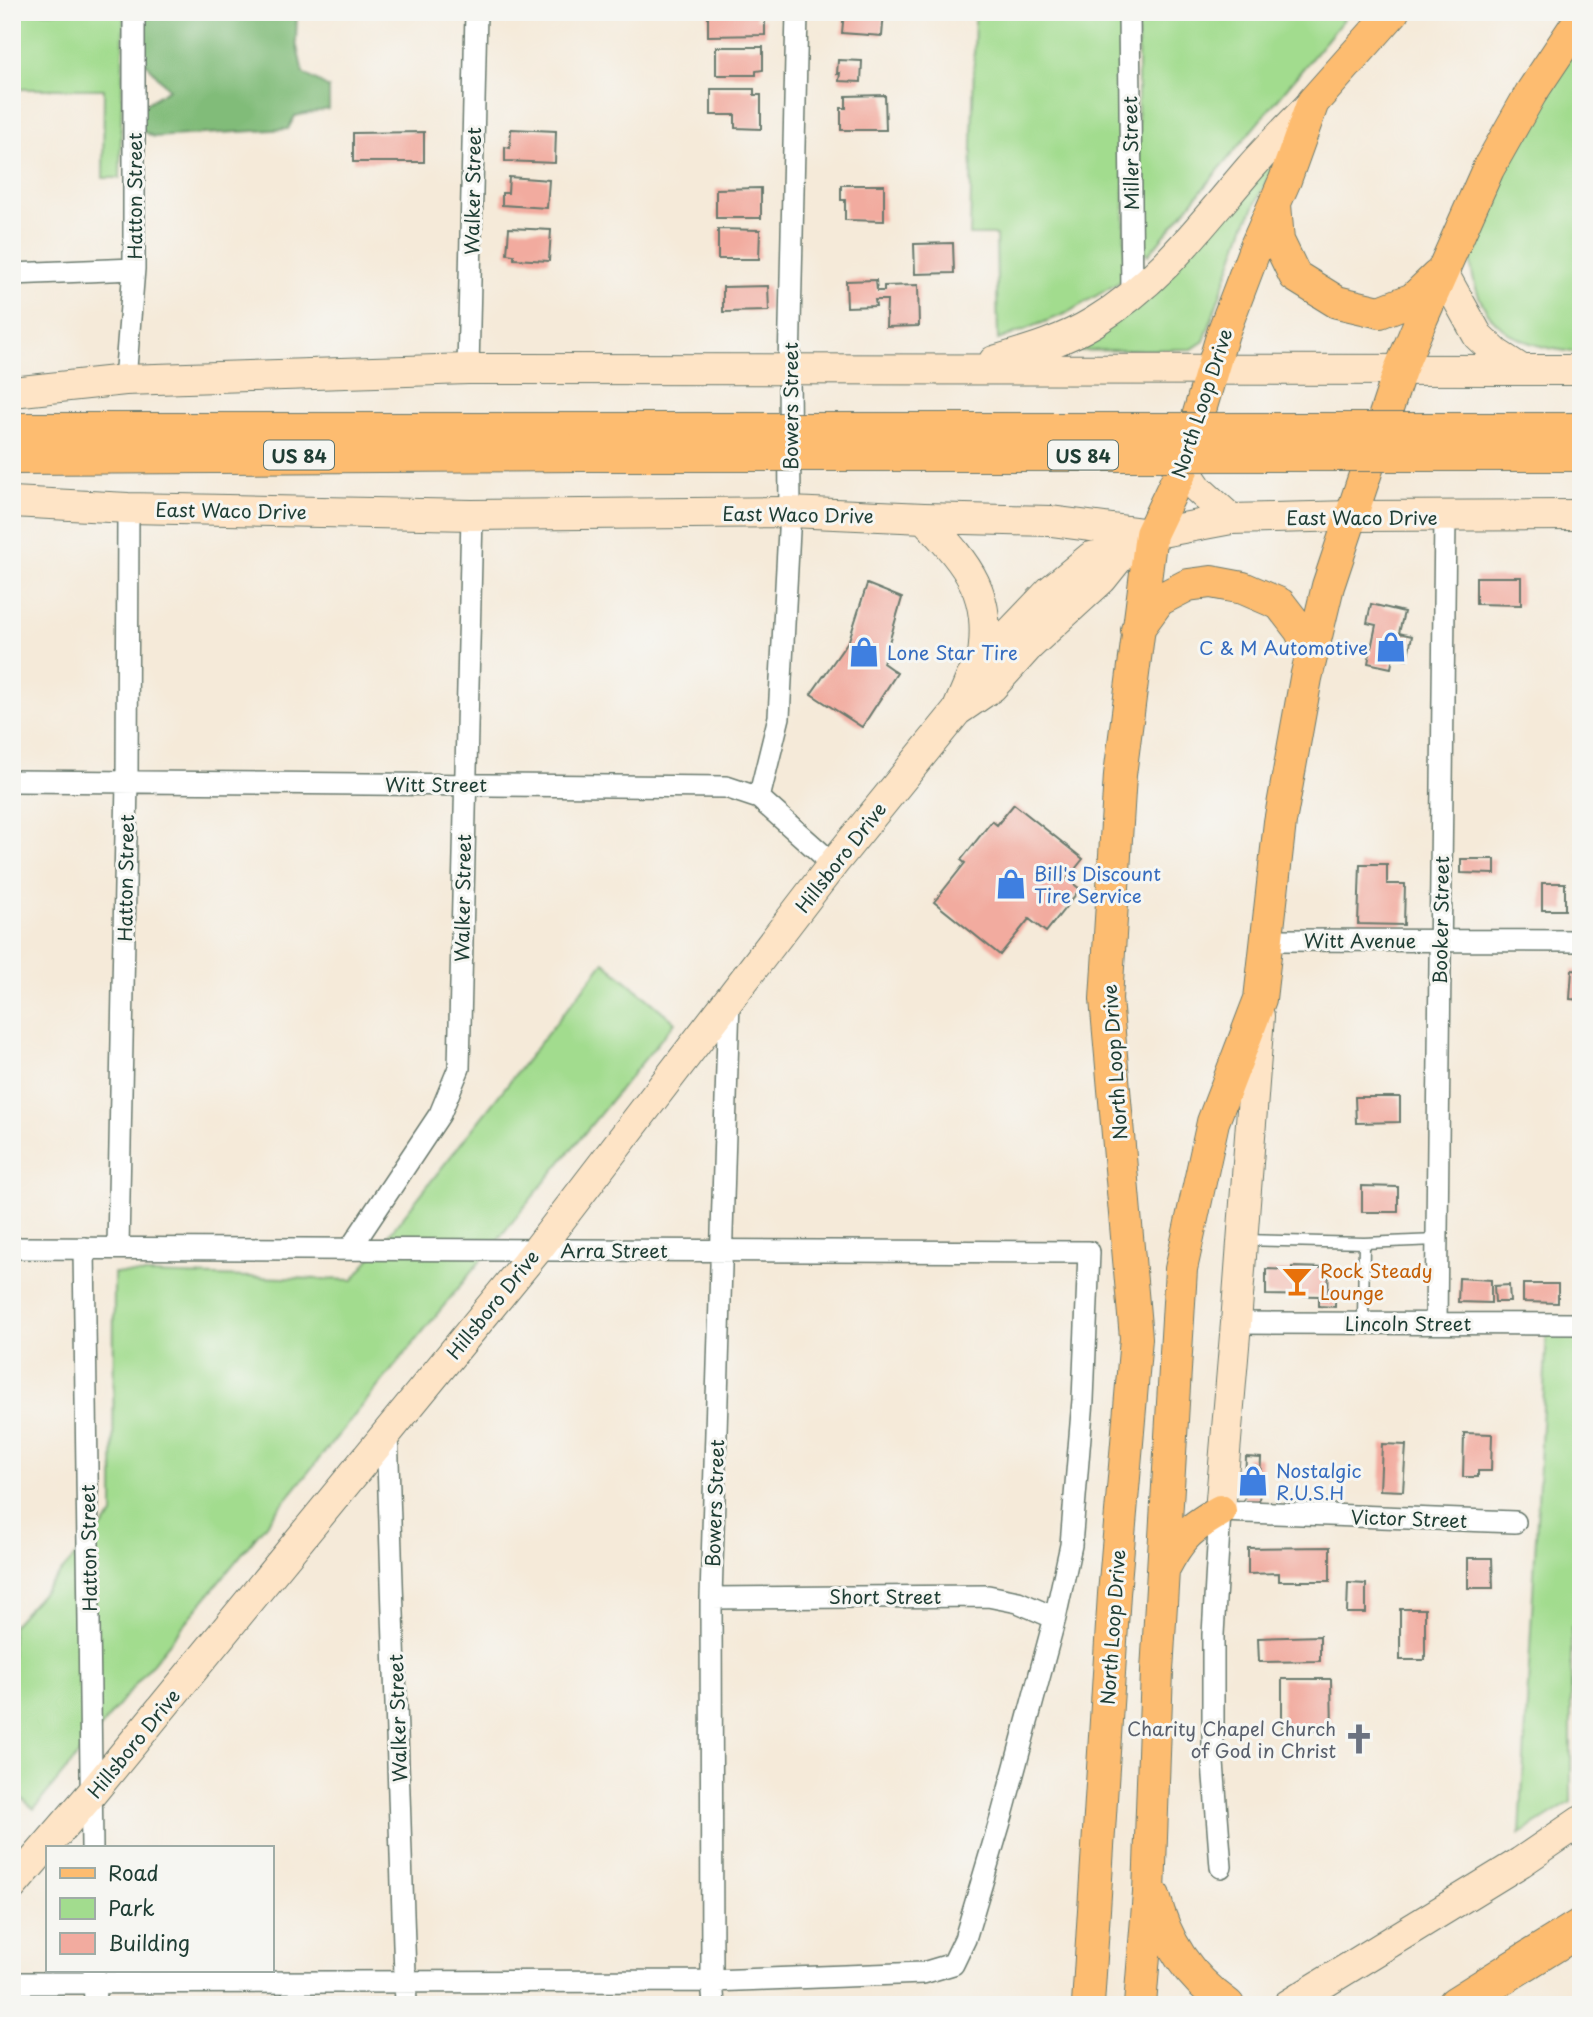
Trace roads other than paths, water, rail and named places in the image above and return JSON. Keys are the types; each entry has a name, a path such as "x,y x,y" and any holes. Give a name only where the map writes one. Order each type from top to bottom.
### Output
{"highway":[{"path":"1456,2005 1581,1927"}],"main road":[{"name":"North Loop Drive","path":"1088,2005 1114,1594 1136,1338 1106,999 1120,775 1151,534 1183,467 1223,333 1285,180 1313,102 1393,12"},
{"path":"1163,1569 1177,1543 1195,1525 1220,1511 1266,940 1292,747 1328,586 1400,370 1442,271 1488,169 1531,93 1581,18"},
{"path":"964,371 1049,344 1091,323 1132,295 1193,238 1252,166 1313,102"},
{"path":"1275,202 1278,242 1295,276 1337,302 1380,312 1413,299 1442,271"},
{"path":"1442,271 1478,336 1497,354 1522,370"},
{"path":"12,392 125,380 468,369 1581,370"},
{"name":"US 84","path":"12,429 586,442 1581,455"},
{"name":"US 84","path":"12,458 586,442 1581,429"},
{"path":"1183,467 1198,489 1231,519"},
{"name":"East Waco Drive","path":"12,502 128,508 472,515 790,512 924,519 1051,521 1151,534 1231,519 1581,515"},
{"path":"924,519 963,560 981,593 986,638 982,662"},
{"name":"Hillsboro Drive","path":"957,711 992,687 1029,646 1102,579 1122,554 1151,534"},
{"name":"Hillsboro Drive","path":"46,1846 537,1250 833,864 957,711 971,678 982,662 1052,590 1091,557 1122,554"},
{"path":"1137,630 1159,600 1188,585 1211,582 1243,588 1280,604 1300,630 1312,654"},
{"path":"1140,2005 1181,1269 1213,1122 1260,999"},
{"path":"1288,2005 1521,1862 1581,1821"},
{"name":"Hillsboro Drive","path":"12,1886 46,1846"},
{"path":"1149,1878 1161,1923 1179,1958 1210,1992 1228,2005"},
{"path":"1068,2005 1094,1916"}],"street":[{"name":"Hatton Street","path":"125,380 134,269 134,12"},
{"name":"Walker Street","path":"468,369 476,12"},
{"name":"Bowers Street","path":"759,798 779,717 790,512 789,369 797,12"},
{"name":"Miller Street","path":"1129,12 1132,295"},
{"path":"12,274 134,269"},
{"name":"Hatton Street","path":"118,1248 127,781 128,508"},
{"name":"Walker Street","path":"349,1249 440,1114 459,1068 472,515"},
{"name":"Booker Street","path":"1436,1323 1445,517"},
{"name":"Witt Street","path":"12,781 726,787 759,798 833,864"},
{"name":"Witt Avenue","path":"1266,940 1581,941"},
{"name":"Bowers Street","path":"714,2005 711,1598 729,1000"},
{"name":"Arra Street","path":"12,1248 1089,1252 1083,1400 1071,1545 1055,1618"},
{"name":"Hatton Street","path":"84,1248 92,1846"},
{"name":"Lincoln Street","path":"1236,1323 1581,1324"},
{"name":"Walker Street","path":"387,1431 406,2005"},
{"path":"1220,1511 1213,1635 1213,1763 1221,1867"},
{"name":"Victor Street","path":"1220,1511 1515,1522"},
{"name":"Short Street","path":"711,1598 988,1596 1018,1602 1055,1618"},
{"path":"12,1983 94,1976 406,1982 712,1981 923,1973 953,1964 965,1939 995,1840 1055,1618"},
{"path":"94,1976 95,2005"}],"lane":[{"path":"1242,1240 1364,1243 1437,1240"},
{"path":"1363,1323 1364,1243"}],"place":[{"name":"C & M Automotive","path":"1391,647"},
{"name":"Lone Star Tire","path":"864,652"},
{"name":"Bill's Discount Tire Service","path":"1011,884"},
{"name":"Rock Steady Lounge","path":"1297,1281"},
{"name":"Nostalgic R.U.S.H","path":"1253,1481"},
{"name":"Charity Chapel Church of God in Christ","path":"1359,1739"}]}
